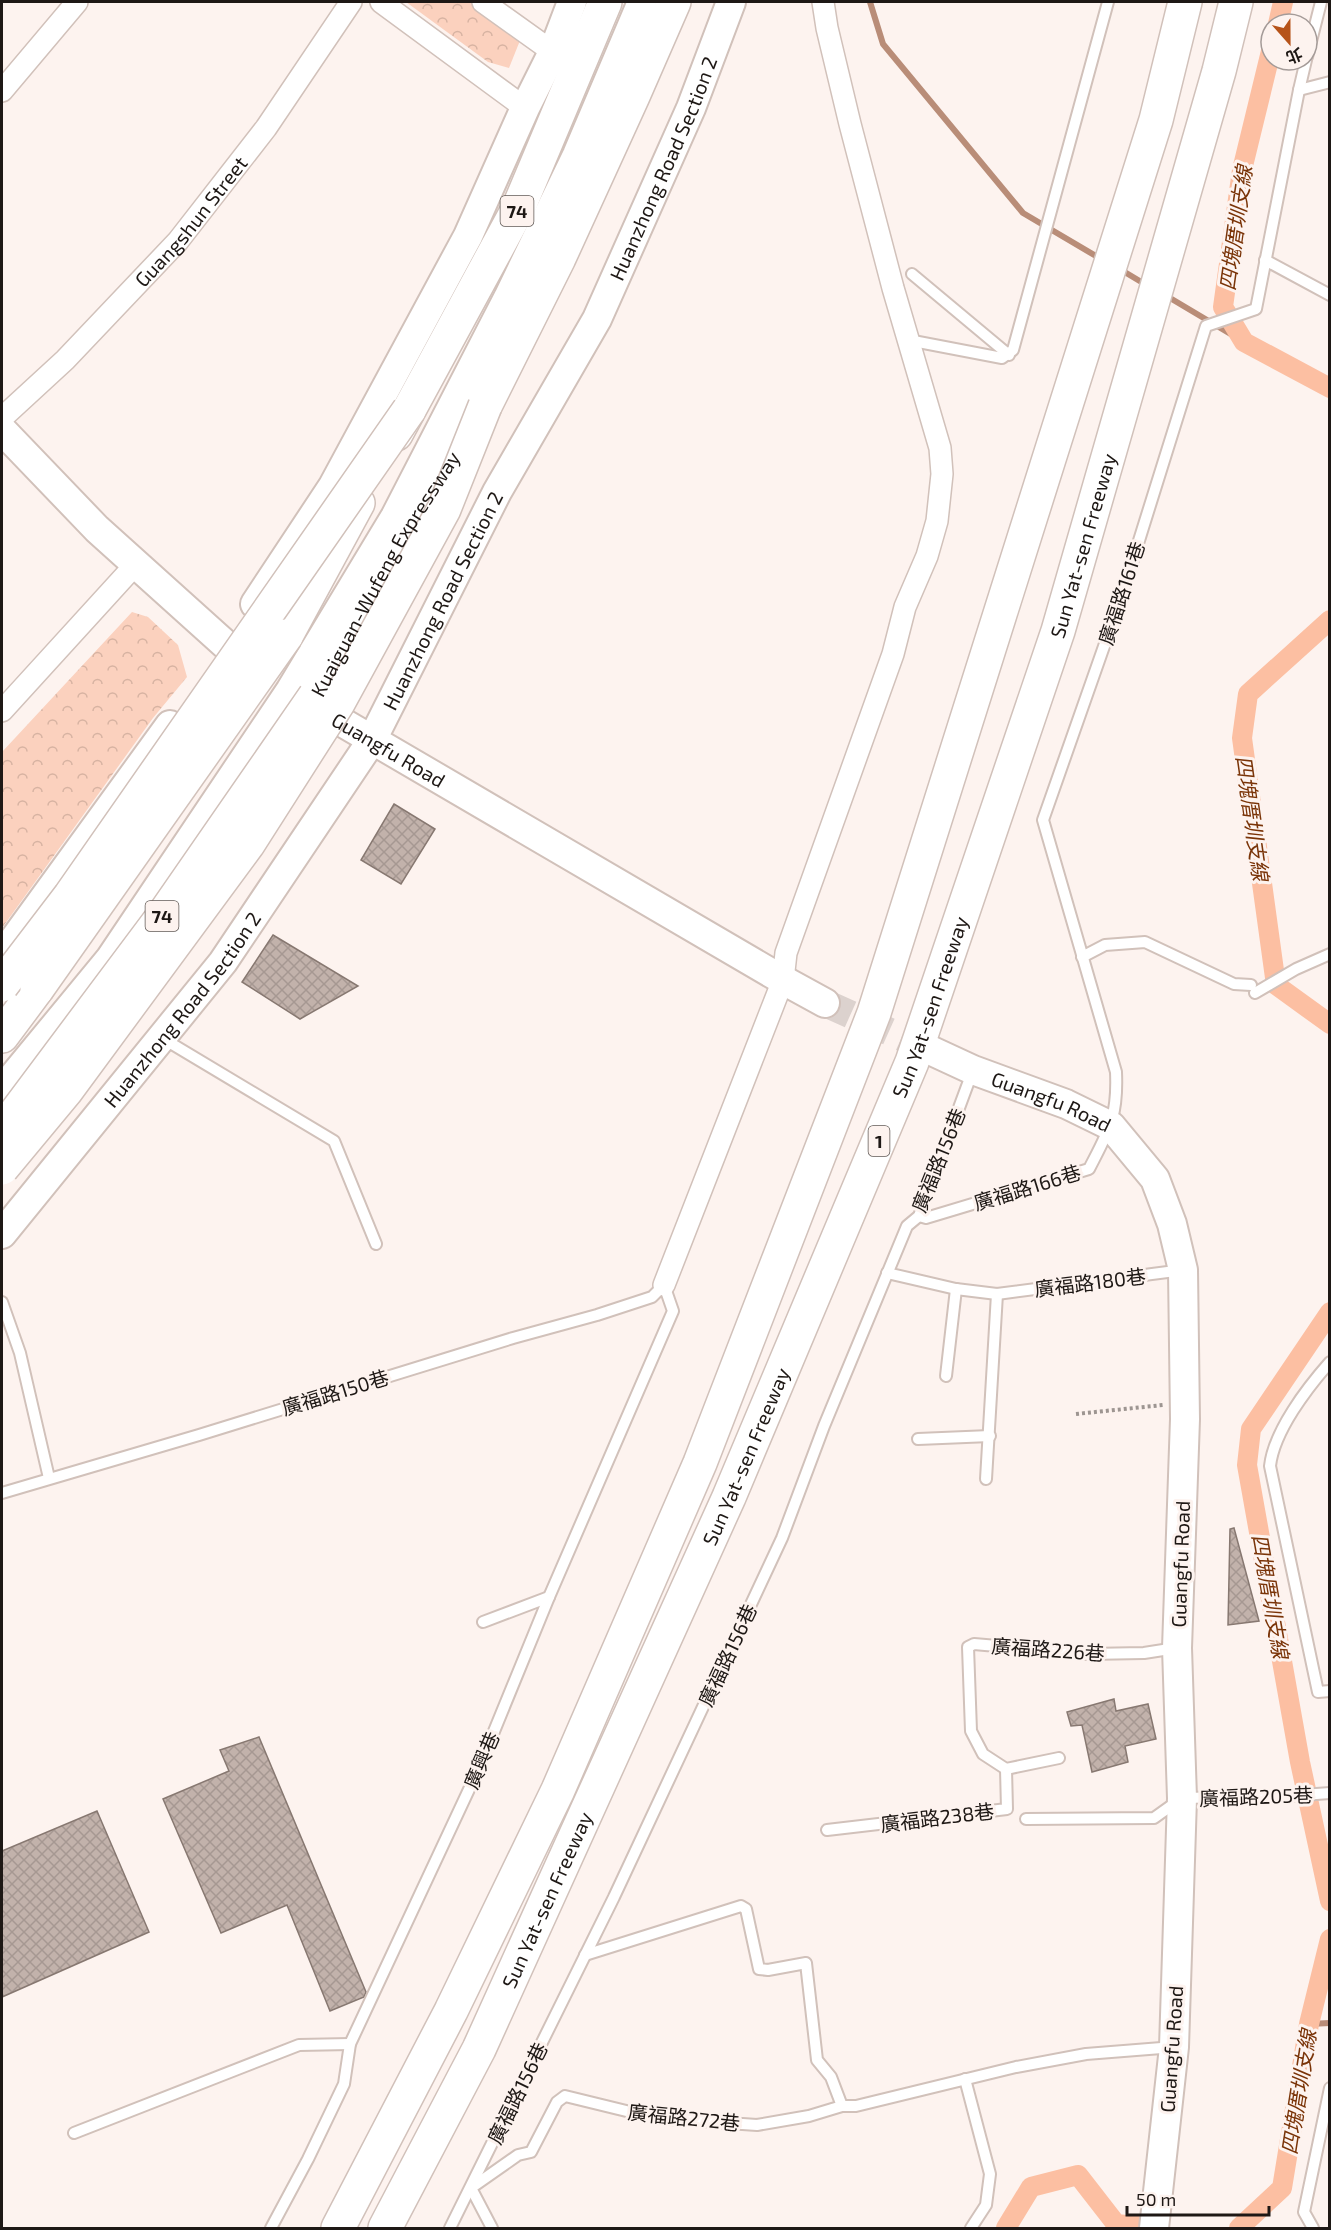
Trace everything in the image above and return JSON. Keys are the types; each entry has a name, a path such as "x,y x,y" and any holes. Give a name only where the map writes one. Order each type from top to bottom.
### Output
{"highway":[{"name":"74","path":"2,1036 286,636 518,209 605,2"},
{"name":"Kuaiguan-Wufeng Expressway","path":"2,1131 160,920 315,696 401,535 485,406 564,247 674,2"},
{"name":"Sun Yat-sen Freeway","path":"338,2229 451,2011 558,1790 700,1463 874,1013 1156,120 1185,2"},
{"name":"Sun Yat-sen Freeway","path":"385,2229 479,2049 720,1519 912,1062 1058,631 1219,71 1236,2"},
{"path":"2,1168 66,1091 248,844 332,713 444,509 485,406"},
{"path":"2,985 70,896 409,410"}],"street":[{"path":"2,92 77,2"},
{"name":"Guangshun Street","path":"2,418 65,360 178,241 266,128 351,2"},
{"path":"381,2 525,108"},
{"path":"483,2 553,52"},
{"path":"2,956 227,646 333,486 468,236 525,108 553,52 572,2"},
{"path":"2,1070 110,935 284,687 353,565 512,258 600,64 625,2"},
{"path":"2,1090 110,959 395,517 508,298 577,154 642,2"},
{"name":"Huanzhong Road Section 2","path":"2,1234 223,962 372,740 497,492 597,319 691,108 731,2"},
{"path":"664,1285 783,980 786,953 893,654 905,607 927,556 938,521 942,474 940,448 907,340 850,124 823,2"},
{"name":"Guangfu Road","path":"2,430 97,529 135,565 227,646 284,687 825,1003"},
{"path":"2,711 135,565"},
{"name":"Guangfu Road","path":"919,1045 973,1070 1066,1104 1111,1126 1155,1179 1172,1224 1183,1270 1184,1403 1177,1648 1182,1798 1174,2047 1154,2229"}],"lane":[{"path":"907,340 1002,358 1013,350 1108,2"},
{"name":"廣福路161巷","path":"1111,1126 1117,1098 1116,1072 1043,820 1122,595 1206,326 1257,309 1304,72"},
{"path":"1299,90 1329,82"},
{"path":"1265,260 1329,295"},
{"path":"912,274 1009,355"},
{"path":"1082,957 1106,945 1145,942 1234,984 1253,989 1329,954"},
{"path":"162,1038 334,1141 376,1244"},
{"name":"廣福路156巷","path":"450,2229 585,1955 782,1538 887,1273 907,1226 919,1216 973,1070"},
{"name":"廣福路166巷","path":"919,1216 926,1218 1089,1168 1111,1126"},
{"name":"廣福路180巷","path":"887,1273 997,1294 1183,1270"},
{"name":"廣福路150巷","path":"2,1493 513,1338 597,1315 652,1297 664,1285"},
{"name":"廣興巷","path":"271,2229 344,2084 350,2044 479,1768 549,1597 673,1311 664,1285"},
{"path":"946,1376 956,1288"},
{"path":"986,1479 997,1294"},
{"path":"2,1302 20,1353 48,1478"},
{"path":"1329,1362 1290,1417 1272,1454 1270,1466 1318,1692 1329,1691"},
{"path":"918,1439 990,1436"},
{"path":"483,1622 549,1597"},
{"name":"廣福路226巷","path":"1006,1769 983,1754 971,1731 968,1647 974,1644 1088,1654 1144,1653 1177,1648"},
{"path":"1006,1769 1059,1758"},
{"name":"廣福路238巷","path":"827,1830 1007,1809 1006,1769"},
{"name":"廣福路205巷","path":"1182,1798 1326,1793"},
{"path":"1026,1819 1154,1818 1182,1798"},
{"path":"585,1955 741,1906 746,1908 759,1969 768,1970 806,1963 817,2060 831,2077 842,2106"},
{"path":"74,2133 299,2044 350,2044"},
{"name":"廣福路272巷","path":"471,2188 518,2155 531,2152 558,2102 565,2096 655,2118 758,2125 809,2116 842,2106 856,2106 1016,2067 1086,2054 1174,2047"},
{"path":"965,2079 990,2174 986,2205 971,2229"},
{"path":"1313,2229 1304,2212 1329,2088"},
{"path":"471,2188 492,2229"}],"path":[{"path":"1076,1414 1184,1403"}],"green space":[{"path":"406,2 472,2 521,38 509,68 488,62"},
{"path":"132,612 148,617 178,645 187,677 153,718 2,928 2,752"}],"building":[{"path":"394,804 435,829 401,884 361,860"},
{"path":"273,935 358,986 300,1019 242,982"},
{"path":"1234,1528 1259,1621 1228,1625 1230,1529"},
{"path":"1114,1699 1116,1711 1148,1704 1156,1739 1125,1746 1128,1762 1092,1772 1082,1725 1071,1726 1067,1712"},
{"path":"259,1737 366,1992 364,1997 330,2011 287,1905 221,1933 163,1799 229,1771 220,1750"},
{"path":"97,1811 149,1932 2,1997 2,1851"}],"waterway":[{"path":"870,2 883,44 1023,213 1101,259"},
{"name":"四塊厝圳支線","path":"1281,12 1283,2"},
{"name":"四塊厝圳支線","path":"1266,72 1242,170 1223,307 1244,342 1330,388"},
{"path":"1118,268 1148,286"},
{"path":"1165,295 1244,342"},
{"name":"四塊厝圳支線","path":"1330,620 1248,694 1242,738 1276,985 1330,1024"},
{"name":"四塊厝圳支線","path":"1330,1312 1251,1429 1247,1465 1300,1762 1330,1901"},
{"name":"四塊厝圳支線","path":"1239,2228 1282,2188 1309,2024 1330,1939"},
{"path":"1309,2024 1330,2023"},
{"name":"四塊厝圳支線","path":"1006,2228 1031,2187 1078,2175 1116,2224 1158,2228"}],"tunnel":[{"path":"825,1003 919,1045"}]}
